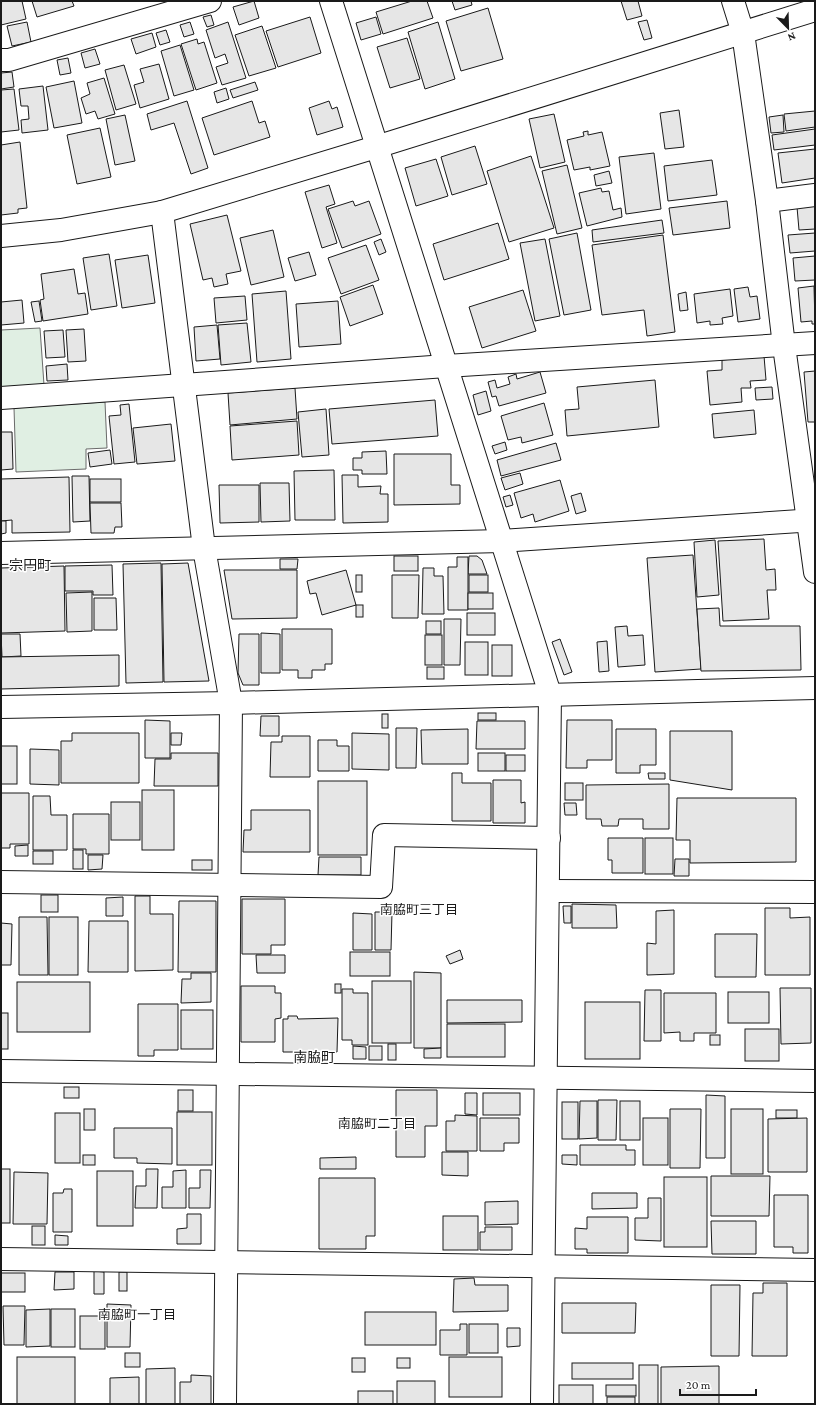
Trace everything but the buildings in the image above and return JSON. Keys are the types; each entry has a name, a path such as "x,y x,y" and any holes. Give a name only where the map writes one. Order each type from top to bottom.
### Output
{"street":[{"path":"1,60 9,60 210,1"},
{"path":"332,1 376,147 550,694 542,1404"},
{"path":"733,1 742,33 767,201 784,346 812,520 815,572"},
{"path":"1,236 61,230 162,212 815,10"},
{"path":"767,201 815,195"},
{"path":"162,212 182,386 204,548 231,703 225,1404"},
{"path":"1,398 446,366 815,343"},
{"path":"1,552 502,541 812,520"},
{"path":"1,706 231,703 815,688"},
{"path":"1,882 381,887 384,835 549,838"},
{"path":"548,891 815,892"},
{"path":"1,1071 228,1073 546,1079 815,1081"},
{"path":"1,1259 226,1264 544,1265 815,1270"}],"green space":[{"path":"40,328 44,385 1,388 1,330"},
{"path":"105,402 107,448 86,449 86,469 16,472 14,408"}],"district":[{"name":"宗円町","path":"30,565"},
{"name":"南脇町三丁目","path":"419,909"},
{"name":"南脇町","path":"314,1057"},
{"name":"南脇町二丁目","path":"377,1123"},
{"name":"南脇町一丁目","path":"137,1314"}]}
